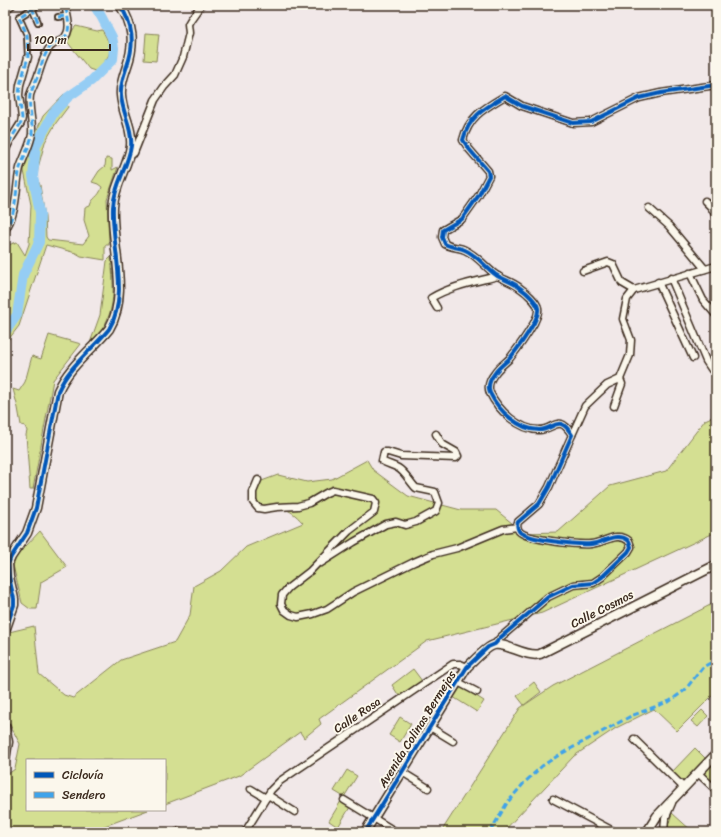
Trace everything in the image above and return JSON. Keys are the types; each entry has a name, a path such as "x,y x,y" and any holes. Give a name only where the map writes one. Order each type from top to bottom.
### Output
{"street":[{"path":"5,6 11,5"},
{"path":"5,10 11,5"},
{"path":"5,151 21,123 22,118 20,90 22,75 28,57 27,35 20,17 38,5"},
{"path":"5,230 10,222 17,194 20,170 32,134 30,94 41,63 50,48 66,37 69,27 65,5"},
{"path":"5,631 14,605 8,564 26,533 36,508 58,391 72,368 109,330 116,314 119,297 113,206 116,190 129,155 131,137 130,128 122,104 121,86 130,56 132,34 129,20 120,5"},
{"path":"129,155 134,153 155,100 164,87 176,75 183,57 189,33 188,24 201,5"},
{"path":"32,8 38,22"},
{"path":"58,17 67,16"},
{"path":"572,435 567,426 560,424 540,430 528,429 516,422 501,409 490,392 489,386 494,373 510,358 521,344 538,315 538,308 520,288 498,276 477,257 463,250 445,244 442,237 443,230 462,219 479,195 489,176 488,171 463,140 465,130 470,122 484,108 505,96 522,106 573,123 581,123 591,122 639,98 661,93 716,85"},
{"path":"705,201 711,207 716,216"},
{"path":"649,208 669,226 705,269"},
{"path":"583,271 608,262 613,264 622,283 634,290"},
{"path":"614,406 622,384 620,379 630,355 631,340 623,319 627,299 634,290 716,266"},
{"path":"690,273 703,300 716,315"},
{"path":"437,308 431,298 455,287 498,276"},
{"path":"671,278 706,361 712,370"},
{"path":"658,282 693,358"},
{"path":"495,644 548,597 567,588 593,583 602,577 628,552 631,547 629,541 624,537 614,537 591,544 556,542 524,535 517,527 518,522 539,504 549,487 585,406 607,385 620,379"},
{"path":"436,434 442,444 456,452 458,456 456,458 423,458 400,456 384,452 382,455 382,461 403,472 416,488 435,492 439,503 436,511 416,522 405,525 396,522 386,524 354,542 310,571 288,588 282,595 281,604 284,610 291,615 298,617 327,609 353,592 414,562 433,554 457,548 503,529 517,527"},
{"path":"258,480 253,492 253,502 258,508 264,509 298,506 310,503 333,490 373,499 376,503 374,512 349,531 310,571"},
{"name":"Calle Cosmos","path":"495,644 531,655 540,654 716,565"},
{"name":"Avenida Colinas Bermejas","path":"365,832 467,667 488,648 495,644"},
{"name":"Calle Rosa","path":"245,832 267,797 280,781 453,664 460,664 467,667"},
{"path":"458,682 477,692"},
{"path":"5,726 8,742 5,759"},
{"path":"430,727 453,741"},
{"path":"634,739 684,788"},
{"path":"642,832 716,754"},
{"path":"402,772 428,788"},
{"path":"698,773 716,790"},
{"path":"252,789 295,812"},
{"path":"553,799 614,832"},
{"path":"664,832 664,819 674,799"},
{"path":"344,800 393,830"},
{"path":"647,832 654,820"},
{"path":"178,832 179,830 181,832"}],"green space":[{"path":"76,26 97,31 102,30 109,43 110,48 108,57 95,71 89,69 65,39"},
{"path":"146,33 159,34 156,61 144,60"},
{"path":"64,94 68,107 56,123 45,142 38,168 37,178 40,185 45,217 46,237 48,240 83,244 89,236 84,220 85,208 90,206 92,201 101,191 102,187 92,182 99,171 105,166 106,158 112,159 112,170 118,167 107,199 109,245 105,245 105,260 81,256 76,253 46,245 19,326 5,344 5,246 17,242 25,255 29,244 31,205 24,171 27,152 43,116"},
{"path":"111,257 113,276 112,302 102,330 90,343 100,315 107,261"},
{"path":"49,335 81,344 53,380 33,489 30,489 26,435 27,431 25,426 21,425 13,389 19,391 25,382 32,356 41,359"},
{"path":"716,415 716,530 712,534 542,613 427,641 319,719 321,724 304,738 300,732 239,776 166,804 166,759 26,759 26,811 145,811 102,827 98,832 5,832 5,776 15,769 20,744 8,721 5,706 5,674 9,632 34,626 39,674 64,695 73,698 121,660 175,642 190,615 194,586 221,571 246,547 303,523 288,510 278,508 259,510 250,496 259,482 278,475 307,482 332,479 367,460 373,470 408,496 461,510 496,510 524,533 558,532 610,486 666,471 705,420"},
{"path":"40,531 67,567 41,582 37,609 30,609 22,603 12,561"},
{"path":"716,602 716,692 677,731 654,709 616,728 574,756 503,832 441,832 520,708 553,686"},
{"path":"413,669 422,681 399,696 392,685"},
{"path":"534,682 541,692 524,705 517,696"},
{"path":"459,687 462,687 484,701 477,712 453,697"},
{"path":"702,710 708,716 698,727 691,721"},
{"path":"400,717 411,724 400,742 389,735"},
{"path":"695,748 707,760 684,784 672,772"},
{"path":"716,761 716,783 715,784 704,773"},
{"path":"347,770 357,776 344,797 334,791"},
{"path":"341,801 350,807 338,827 329,821"},
{"path":"672,813 693,832 667,832"}],"waterway":[{"path":"5,332 17,315 23,275 39,242 40,213 33,176 36,145 54,112 68,97 91,81 113,59 114,48 112,37 94,5"}],"marked path":[{"path":"5,151 21,123 22,118 19,95 20,85 28,57 27,35 19,17 38,5"},
{"path":"5,230 12,216 16,200 18,176 32,134 30,95 48,50 50,47 63,39 68,32 69,27 65,5"},
{"path":"32,8 38,22"},
{"path":"58,17 67,16"},
{"path":"490,832 507,803 524,783 542,766 559,755 631,716 670,701 685,690 703,667 716,660"}],"cycle path":[{"path":"5,631 14,605 8,564 27,533 36,508 58,391 68,373 109,329 115,315 118,301 119,285 113,207 118,184 131,146 129,127 123,108 121,88 122,80 130,58 132,42 128,20 120,5"},
{"path":"365,832 467,667 488,647 495,644 501,637 548,597 573,585 593,583 602,577 628,552 631,547 629,541 620,537 610,538 591,544 576,544 532,537 518,530 518,522 539,504 549,487 572,435 567,428 560,424 539,430 524,427 510,418 498,406 489,390 492,377 517,350 534,323 538,308 531,297 517,286 496,275 470,252 445,244 442,237 443,230 462,219 479,195 489,176 488,171 463,140 469,125 485,109 505,96 522,106 573,123 591,122 639,98 661,93 716,85"}]}
